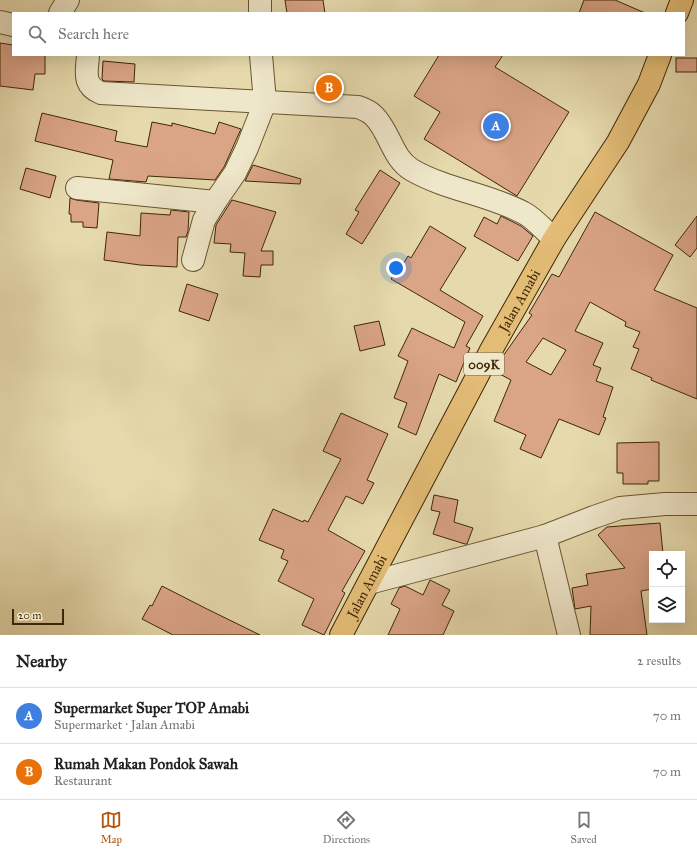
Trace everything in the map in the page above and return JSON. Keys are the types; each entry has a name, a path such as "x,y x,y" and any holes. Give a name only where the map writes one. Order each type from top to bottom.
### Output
{"main road":[{"path":"677,12 682,0"},
{"name":"Jalan Amabi","path":"341,635 490,352 554,239 618,142 644,92 660,56"}],"street":[{"path":"61,12 68,0"},
{"path":"260,0 260,12"},
{"path":"0,22 12,25"},
{"path":"88,56 87,78 89,85 94,90 101,93 358,107 368,111 374,116 398,157 411,170 430,179 491,198 526,214 554,239"},
{"path":"193,260 204,220 235,173 247,148 265,102 261,56"},
{"path":"77,188 215,202"},
{"path":"369,583 546,536 620,508 697,504"},
{"path":"546,536 569,635"}],"building":[{"path":"285,0 323,0 325,12 287,12"},
{"path":"584,0 615,0 643,12 579,12"},
{"path":"0,43 12,45 12,56 45,56 45,74 35,74 33,90 0,86"},
{"path":"438,56 502,56 495,67 569,112 517,196 424,139 440,112 414,96"},
{"path":"676,58 697,58 697,72 676,72"},
{"path":"103,61 135,64 134,82 104,81 102,79"},
{"path":"42,113 117,131 115,141 147,147 152,122 172,126 172,123 215,134 219,122 241,129 224,167 215,180 148,176 146,182 109,179 113,160 35,141"},
{"path":"253,165 301,179 300,184 245,181"},
{"path":"26,168 56,176 50,198 20,189"},
{"path":"380,170 400,183 362,244 346,234 359,212 355,210"},
{"path":"70,198 99,203 97,228 83,227 83,222 71,222 71,214 69,214"},
{"path":"232,200 276,212 261,251 273,251 273,265 261,265 260,277 243,276 245,253 230,252 231,244 214,243 216,225"},
{"path":"171,210 189,212 188,231 186,237 178,237 177,267 140,265 104,260 107,232 140,236 141,213 170,215"},
{"path":"595,212 673,255 654,290 697,308 697,399 651,380 652,378 631,369 639,349 633,347 640,332 625,326 626,322 590,302 575,331 603,343 593,365 601,368 596,381 613,387 603,417 606,418 599,435 559,419 541,458 520,449 526,435 494,421 511,380 494,371 502,356 532,315 529,313 552,274 559,277","holes":["543,338 566,350 551,375 526,362"]},
{"path":"501,216 521,226 533,236 518,261 474,236 484,217 497,224"},
{"path":"697,216 697,248 690,257 675,245"},
{"path":"430,226 466,248 440,290 483,316 466,346 470,348 456,382 439,374 416,435 398,427 407,403 394,398 408,361 398,356 412,328 454,348 465,322 391,279 400,264 402,266 408,256 411,258"},
{"path":"187,284 218,294 209,321 179,311"},
{"path":"379,321 385,345 360,351 354,326"},
{"path":"341,413 388,434 367,480 374,483 363,504 346,496 328,530 365,551 342,591 345,593 324,635 302,625 314,599 278,581 288,561 281,558 284,550 259,540 273,509 303,522 304,520 308,522 341,459 323,451"},
{"path":"659,442 659,481 648,481 648,484 623,484 623,473 617,473 617,443"},
{"path":"434,495 458,500 454,522 473,528 467,544 433,534 440,512 431,510"},
{"path":"660,523 663,551 649,551 649,590 641,591 647,635 590,635 591,606 575,609 572,588 588,585 586,574 625,568 598,535 607,527"},
{"path":"430,580 450,590 442,605 454,611 443,635 388,635 400,609 391,604 399,588 405,586 423,595"},
{"path":"162,586 260,635 173,635 142,619 150,605 152,606"}],"place":[{"name":"Rumah Makan Pondok Sawah","path":"329,88"},
{"name":"Supermarket Super TOP Amabi","path":"496,126"}]}
